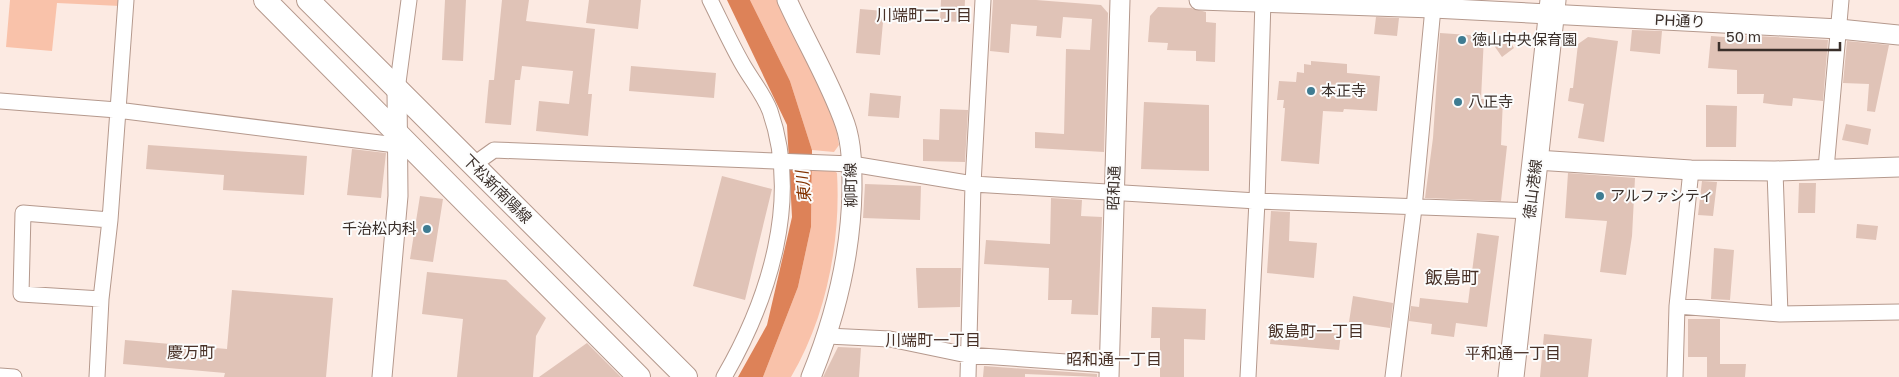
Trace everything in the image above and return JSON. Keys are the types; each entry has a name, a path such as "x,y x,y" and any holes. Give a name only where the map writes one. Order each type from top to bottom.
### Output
{"main road":[{"name":"下松新南陽線","path":"265,0 398,140 639,377"},
{"name":"下松新南陽線","path":"308,0 686,377"},
{"name":"徳山港線","path":"1511,377 1552,8"}],"street":[{"path":"97,377 101,299 110,220 126,0"},
{"path":"382,377 398,196 397,90 409,0"},
{"path":"710,0 731,44 770,110 781,161 781,211 778,238 763,296 745,341 724,377"},
{"name":"柳町線","path":"787,0 821,66 842,118 852,164 852,224 842,282 827,336 810,377"},
{"path":"968,377 967,355 973,184 983,0"},
{"name":"昭和通","path":"1110,371 1120,0"},
{"name":"PH通り","path":"1198,0 1433,8 1552,8 1899,35"},
{"path":"1826,169 1841,0"},
{"path":"1248,377 1257,201 1262,2"},
{"path":"1393,377 1414,208 1433,8"},
{"path":"0,101 117,110 398,140"},
{"path":"473,165 494,150 852,164 973,184 1257,201 1530,211"},
{"path":"1536,160 1691,170 1775,171 1899,167"},
{"path":"1675,377 1677,306 1691,170"},
{"path":"1775,171 1780,314"},
{"path":"101,299 21,294 22,214 110,220"},
{"path":"1677,306 1780,314 1899,312"},
{"path":"827,336 890,339 967,355 1110,371"},
{"path":"0,376 14,377"}],"shaded area":[{"path":"10,0 120,0 120,6 57,3 52,51 6,47"},
{"path":"750,0 779,0 835,120 839,145 834,152 812,150 790,81"},
{"path":"812,167 833,170 837,173 836,226 829,279 814,330 791,377 763,377 798,287 811,227"}],"water":[{"name":"東川","path":"727,0 750,0 790,81 812,150 811,227 798,287 763,377 738,377 767,325 792,217 787,125"}],"building":[{"path":"445,0 466,0 463,61 442,60"},
{"path":"502,0 529,0 526,21 595,29 588,94 592,94 588,136 536,131 539,101 569,104 573,71 522,66 520,80 515,80 511,125 485,123 489,80 494,80"},
{"path":"589,0 641,0 638,29 586,23"},
{"path":"941,0 965,0 964,22 940,21"},
{"path":"993,0 1036,0 1101,5 1108,13 1104,152 1035,148 1035,132 1064,134 1066,49 1090,50 1092,19 1063,17 1061,38 1036,36 1037,26 1011,24 1009,53 990,51"},
{"path":"1158,7 1191,8 1206,12 1206,22 1216,23 1215,62 1196,61 1196,51 1167,50 1168,43 1148,42 1150,16"},
{"path":"860,9 884,11 880,55 856,53"},
{"path":"1376,17 1399,18 1397,36 1374,34"},
{"path":"1632,30 1662,31 1660,54 1630,51"},
{"path":"1440,33 1484,36 1481,99 1503,99 1501,145 1507,146 1501,201 1425,198 1433,138"},
{"path":"1506,35 1514,48 1502,57 1493,44"},
{"path":"1738,35 1828,40 1823,101 1793,98 1792,106 1778,105 1763,103 1764,94 1737,94 1737,70 1708,68 1711,36 1738,38"},
{"path":"1588,37 1618,41 1604,142 1578,138 1584,104 1568,101 1570,88 1573,88 1578,44"},
{"path":"1847,41 1889,45 1875,112 1867,111 1869,84 1843,83"},
{"path":"1311,61 1347,64 1347,73 1380,76 1377,111 1344,109 1343,112 1323,111 1319,164 1281,161 1285,108 1283,108 1284,100 1277,100 1279,81 1296,82 1297,72 1304,73 1304,64 1311,65"},
{"path":"631,66 716,73 714,98 629,91"},
{"path":"870,93 901,96 899,118 868,116"},
{"path":"1144,102 1209,105 1209,171 1141,169"},
{"path":"1706,105 1737,106 1736,147 1706,147"},
{"path":"940,109 968,110 965,162 923,161 923,139 939,140"},
{"path":"1846,124 1871,129 1868,145 1842,140"},
{"path":"148,145 307,156 304,195 223,190 224,175 146,169"},
{"path":"352,149 386,153 381,198 347,195"},
{"name":"アルファシティ","path":"1568,173 1635,178 1632,236 1626,275 1600,272 1607,221 1565,218"},
{"path":"722,176 772,189 745,300 693,286"},
{"path":"1702,181 1717,182 1713,216 1698,215"},
{"path":"1799,183 1816,183 1815,213 1798,213"},
{"path":"865,184 921,186 920,220 863,218"},
{"name":"千治松内科","path":"420,196 443,199 433,262 410,259"},
{"path":"1051,198 1082,200 1081,216 1102,217 1098,315 1071,314 1072,300 1048,300 1049,268 984,264 986,240 1050,244"},
{"path":"1271,211 1290,212 1289,241 1317,243 1314,278 1267,273"},
{"path":"1857,224 1878,226 1876,240 1856,238"},
{"path":"1477,233 1499,236 1487,327 1456,323 1454,337 1431,334 1432,324 1409,321 1411,306 1419,307 1420,298 1468,303"},
{"path":"1714,248 1734,250 1730,300 1711,299"},
{"path":"916,268 961,268 960,307 918,308"},
{"path":"427,272 506,280 546,318 536,336 533,377 457,377 463,319 422,314"},
{"path":"232,290 333,298 326,377 224,377 225,373 123,364 125,340 227,349"},
{"path":"1353,296 1393,303 1390,328 1349,322"},
{"path":"1152,307 1206,309 1205,340 1184,339 1184,377 1160,377 1160,338 1151,338"},
{"path":"1688,319 1720,319 1720,364 1746,364 1745,377 1707,377 1707,357 1688,357"},
{"path":"1272,327 1341,334 1339,350 1270,344"},
{"path":"1544,334 1592,339 1588,377 1540,377"},
{"path":"587,343 621,377 539,377"},
{"path":"838,347 861,348 859,377 823,377"},
{"path":"984,366 1097,374 1097,377 1025,374 1025,377 983,377"}],"place":[{"name":"徳山中央保育園","path":"1462,40"},
{"name":"本正寺","path":"1311,91"},
{"name":"八正寺","path":"1458,102"},
{"name":"アルファシティ","path":"1600,196"},
{"name":"千治松内科","path":"427,229"}],"district":[{"name":"川端町二丁目","path":"924,15"},
{"name":"飯島町","path":"1452,278"},
{"name":"飯島町一丁目","path":"1316,331"},
{"name":"川端町一丁目","path":"933,340"},
{"name":"慶万町","path":"191,352"},
{"name":"平和通一丁目","path":"1513,353"},
{"name":"昭和通一丁目","path":"1114,359"}]}
